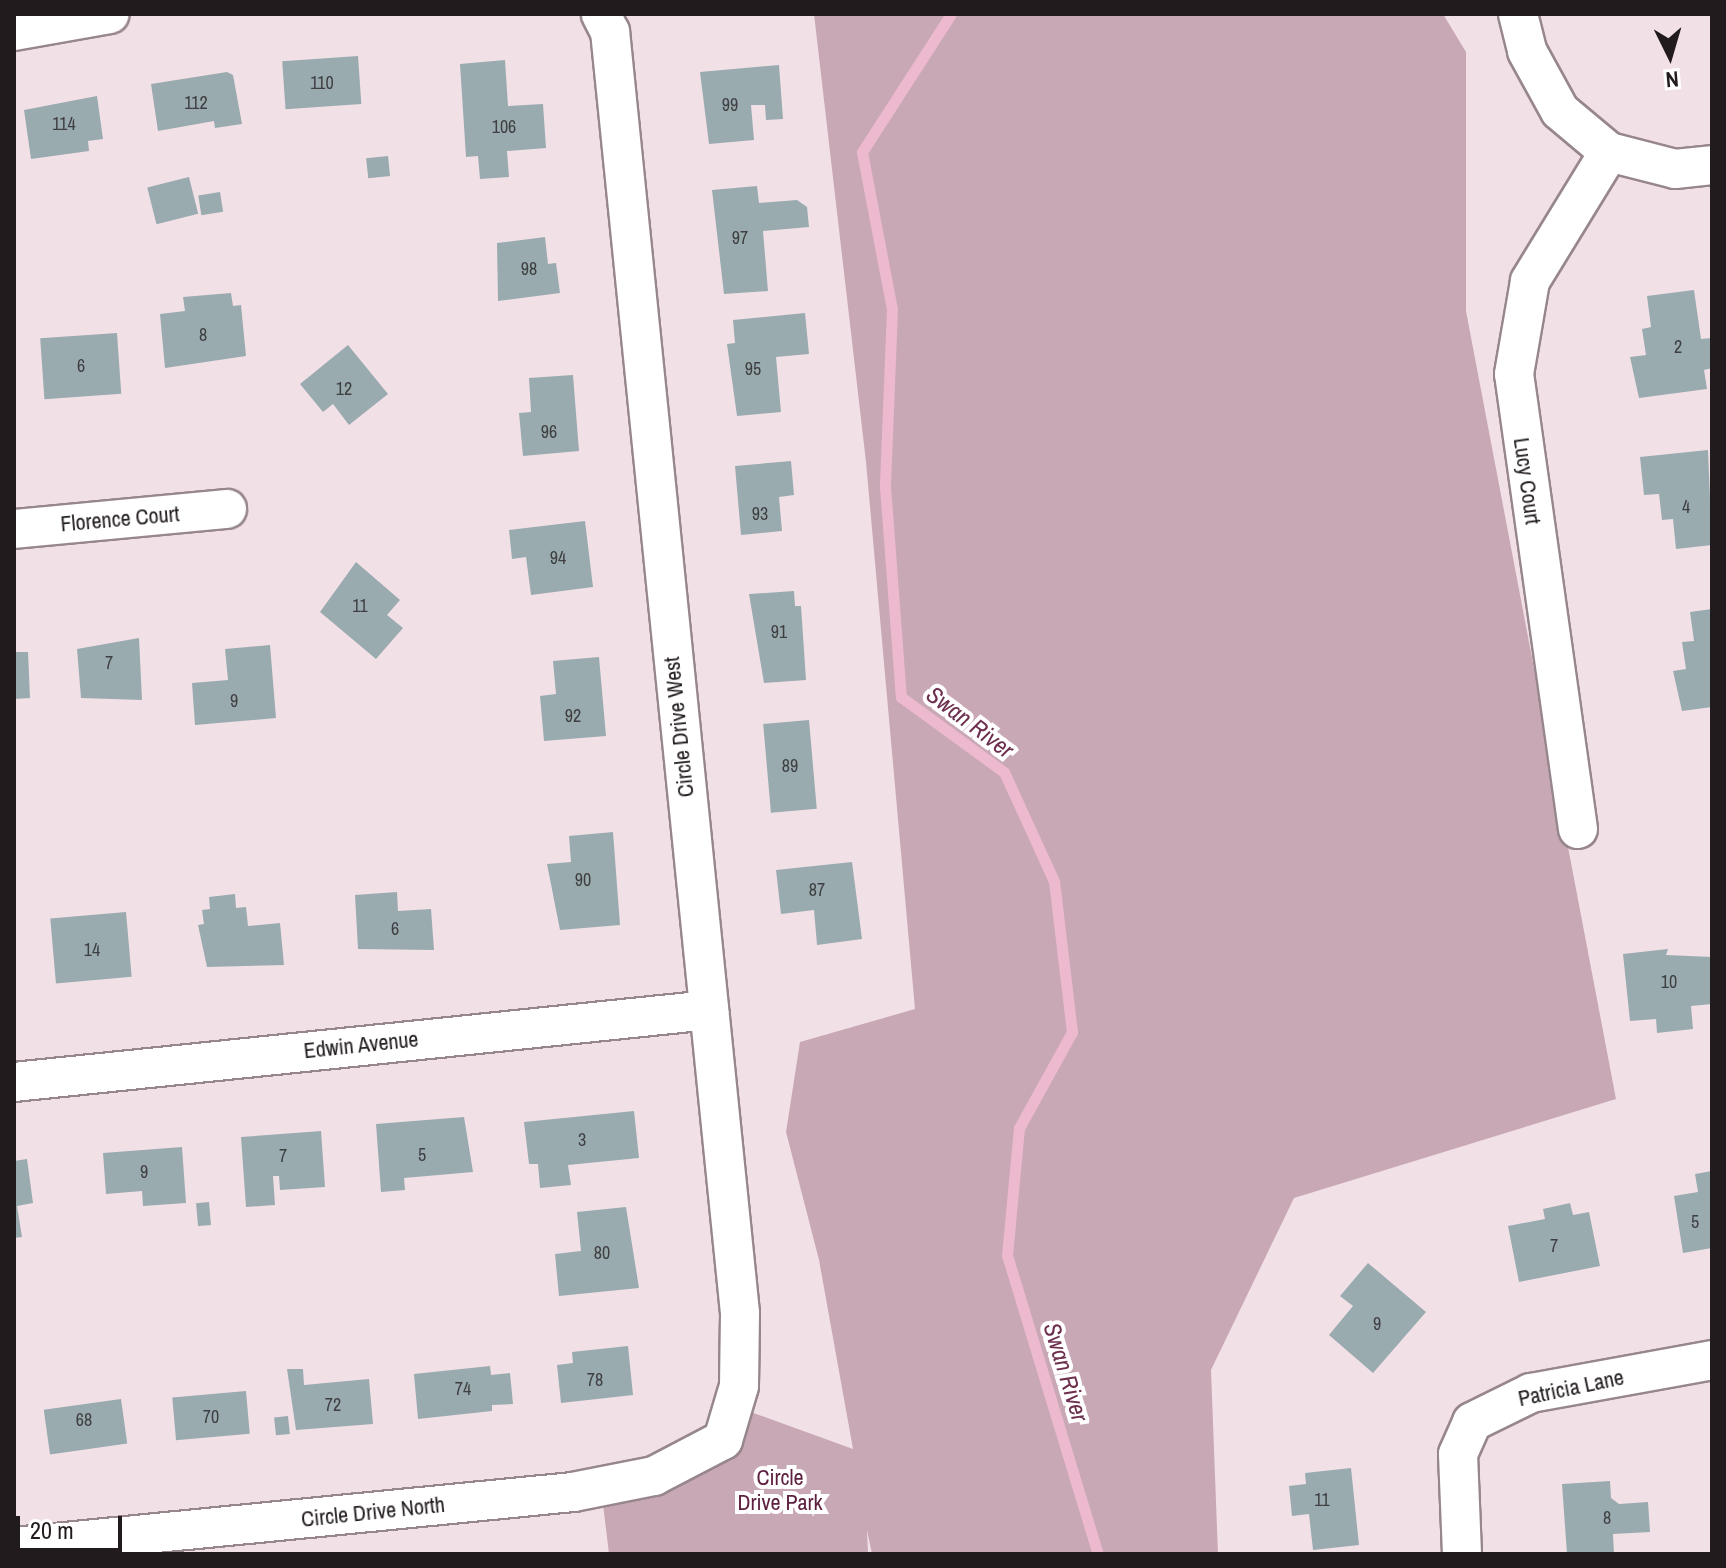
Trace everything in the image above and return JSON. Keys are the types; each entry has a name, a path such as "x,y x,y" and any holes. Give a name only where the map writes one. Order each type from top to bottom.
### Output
{"street":[{"path":"14,31 110,14"},
{"name":"Circle Drive West","path":"601,14 610,32 740,1313 739,1386 723,1440"},
{"path":"1518,14 1527,51 1560,111 1609,152 1675,169 1712,165"},
{"name":"Lucy Court","path":"1578,829 1514,374 1530,281 1609,152"},
{"name":"Florence Court","path":"14,529 227,509"},
{"name":"Edwin Avenue","path":"14,1082 709,1010"},
{"name":"Patricia Lane","path":"1462,1554 1458,1454 1472,1422 1531,1393 1712,1360"},
{"name":"Circle Drive North","path":"14,1547 573,1492 654,1476 723,1440"}],"green space":[{"name":"Circle Drive Park","path":"814,14 1443,14 1466,52 1466,311 1616,1099 1294,1198 1211,1370 1218,1554 872,1554 867,1530 868,1554 609,1554 603,1504 748,1411 853,1449 819,1260 786,1132 800,1042 915,1009 866,462"}],"building":[{"path":"358,56 361,104 286,109 282,61"},
{"path":"505,60 508,106 543,104 546,148 507,151 509,177 480,179 478,156 466,157 460,64"},
{"path":"779,65 783,119 766,120 765,105 751,105 754,140 709,144 700,72"},
{"path":"227,72 233,75 242,124 215,128 214,121 158,131 151,84"},
{"path":"97,96 103,139 88,141 89,151 31,159 24,110"},
{"path":"388,156 390,176 368,178 366,158"},
{"path":"189,177 198,214 156,224 147,187"},
{"path":"757,186 759,203 797,200 807,207 809,227 763,231 768,291 724,294 712,190"},
{"path":"220,192 223,212 201,215 198,195"},
{"path":"545,237 548,264 556,263 560,293 498,301 497,243"},
{"path":"1694,290 1701,339 1712,338 1712,368 1704,370 1707,389 1639,398 1630,357 1646,355 1642,329 1651,327 1647,296"},
{"path":"231,293 233,306 241,305 246,356 165,368 160,314 185,311 183,297"},
{"path":"805,313 809,354 776,357 781,412 737,416 727,344 735,343 733,320"},
{"path":"117,333 121,394 44,399 40,338"},
{"path":"348,345 388,394 349,425 333,404 323,412 300,384"},
{"path":"573,375 579,451 523,456 519,413 531,412 529,378"},
{"path":"1708,450 1712,545 1676,549 1673,519 1662,520 1659,494 1644,495 1640,457"},
{"path":"791,461 794,495 779,497 782,531 741,535 735,466"},
{"path":"585,521 593,587 531,595 526,557 512,559 509,530"},
{"path":"356,562 400,600 387,615 403,628 376,659 320,612"},
{"path":"794,591 795,606 801,606 806,680 764,683 749,594"},
{"path":"1712,609 1712,707 1682,711 1673,671 1686,669 1682,642 1694,641 1690,612"},
{"path":"139,638 142,700 81,698 77,649"},
{"path":"270,645 276,718 195,725 192,683 228,680 225,649"},
{"path":"14,652 28,652 30,698 14,699"},
{"path":"599,657 606,736 544,741 540,696 556,694 553,661"},
{"path":"809,720 817,809 771,813 763,724"},
{"path":"613,832 620,925 560,930 547,864 571,862 569,836"},
{"path":"852,862 862,939 817,945 814,910 781,914 776,870"},
{"path":"397,892 398,911 431,909 434,950 358,949 355,895"},
{"path":"235,894 236,908 246,907 248,926 280,923 284,965 207,967 198,925 204,924 202,910 210,909 209,897"},
{"path":"126,912 132,977 56,983 50,919"},
{"path":"1668,949 1666,955 1712,957 1712,1004 1691,1006 1693,1029 1657,1033 1656,1019 1630,1021 1623,954"},
{"path":"634,1111 639,1158 568,1165 571,1185 540,1188 538,1164 529,1164 524,1122"},
{"path":"464,1117 473,1172 404,1178 405,1190 381,1192 376,1124"},
{"path":"321,1131 325,1187 280,1190 279,1176 273,1176 275,1205 246,1207 241,1137"},
{"path":"182,1147 186,1203 143,1206 142,1191 106,1194 103,1153"},
{"path":"27,1159 33,1203 17,1206 22,1237 14,1238 14,1161"},
{"path":"1712,1171 1712,1248 1683,1253 1674,1196 1698,1192 1695,1174"},
{"path":"209,1202 211,1225 198,1226 196,1203"},
{"path":"1570,1203 1573,1215 1589,1212 1600,1266 1519,1282 1508,1226 1545,1219 1543,1209"},
{"path":"626,1207 639,1288 559,1296 555,1254 581,1251 577,1212"},
{"path":"1368,1263 1426,1312 1373,1373 1329,1335 1353,1306 1340,1296"},
{"path":"628,1346 633,1395 561,1403 557,1365 573,1363 572,1352"},
{"path":"490,1366 491,1375 510,1373 513,1404 492,1405 492,1411 418,1419 414,1374"},
{"path":"287,1369 303,1369 304,1385 369,1379 373,1424 296,1430"},
{"path":"246,1391 250,1434 176,1440 172,1397"},
{"path":"121,1399 127,1444 50,1454 44,1410"},
{"path":"288,1416 290,1434 276,1435 274,1417"},
{"path":"1351,1468 1359,1545 1313,1550 1309,1514 1292,1516 1289,1486 1306,1484 1305,1473"},
{"path":"1610,1481 1611,1498 1619,1504 1648,1502 1650,1532 1613,1534 1614,1554 1567,1554 1562,1484"}],"waterway":[{"name":"Swan River","path":"951,14 862,152 892,309 885,486 901,697 1004,772 1054,881 1072,1032 1019,1128 1007,1255 1098,1554"}]}
